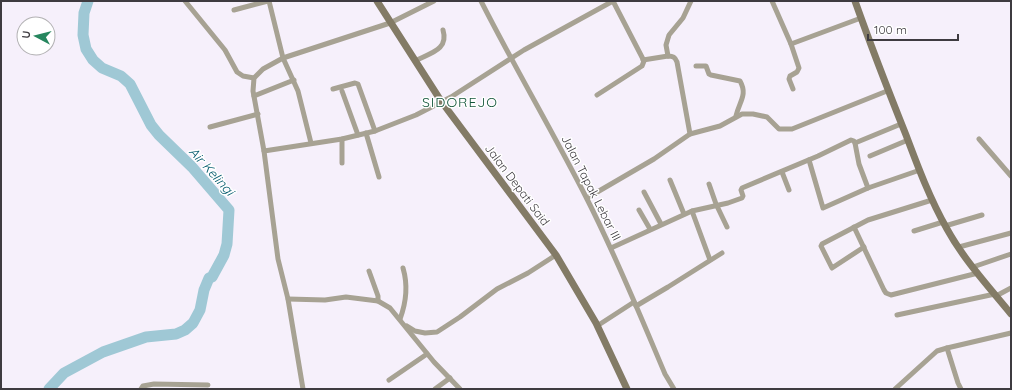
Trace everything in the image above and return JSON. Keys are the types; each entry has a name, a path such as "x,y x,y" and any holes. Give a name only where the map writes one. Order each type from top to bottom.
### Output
{"main road":[{"name":"Jalan Depati Said","path":"377,1 442,101 556,255 597,326 627,389"},
{"path":"855,1 887,91 932,200 944,224 975,270 1011,313"}],"street":[{"path":"185,1 225,50 237,72 243,76 254,78"},
{"path":"234,10 268,1 283,58 298,91 311,143"},
{"path":"303,389 288,299 278,259 264,151 254,96 254,78 263,69 283,58 390,22 434,1"},
{"name":"Jalan Tapak Lebar III","path":"481,1 587,198 611,248 665,374 674,389"},
{"path":"264,151 342,139 375,131 416,115 442,101 530,47 613,1 644,60 642,66 597,96"},
{"path":"668,56 666,46 669,35 683,18 691,1"},
{"path":"772,1 791,44 799,68 797,72 790,76 789,79 793,89"},
{"path":"791,44 861,18"},
{"path":"415,61 440,49 445,42 443,30"},
{"path":"644,60 668,56 675,58 690,134"},
{"path":"696,66 706,66 708,74 711,76 740,81 744,94 736,116"},
{"path":"254,96 294,80"},
{"path":"333,89 355,83 358,84 375,131"},
{"path":"342,91 358,135"},
{"path":"587,198 654,159 690,134 720,126 736,116 749,113 759,115 769,119 779,129 792,129 887,91"},
{"path":"210,127 258,114"},
{"path":"855,143 901,124"},
{"path":"366,133 379,177"},
{"path":"342,139 342,163"},
{"path":"611,248 684,214 742,198 742,188 853,140 855,143 859,164 868,188"},
{"path":"870,156 908,140"},
{"path":"979,140 1011,176"},
{"path":"809,160 823,208 868,188 920,170"},
{"path":"782,172 789,190"},
{"path":"670,180 684,214"},
{"path":"709,184 716,204 727,227"},
{"path":"644,192 661,224"},
{"path":"864,247 832,268 821,249 822,244 868,220 932,200"},
{"path":"639,210 650,229"},
{"path":"692,211 710,260"},
{"path":"914,231 982,215"},
{"path":"854,227 884,290 890,295 975,270 1011,254"},
{"path":"959,247 1011,233"},
{"path":"597,326 635,304 668,288 722,253"},
{"path":"402,321 415,331 425,333 437,332 451,324 497,289 528,273 556,255"},
{"path":"402,321 406,291 403,268"},
{"path":"369,271 378,296 378,301"},
{"path":"897,315 996,295 1011,288"},
{"path":"288,299 325,300 346,297 378,301 390,308 428,354 460,389"},
{"path":"895,389 937,351 1011,333"},
{"path":"947,348 961,389"},
{"path":"389,380 428,354"},
{"path":"435,389 450,378"},
{"path":"141,389 143,386 154,384 201,387 208,385"}],"waterway":[{"name":"Air Kelingi","path":"49,389 64,373 103,352 146,337 176,334 185,330 193,323 200,310 204,290 209,278 212,277 224,255 227,244 229,210 192,167 159,135 151,125 130,84 121,76 102,68 93,60 86,49 83,35 84,13 88,1"}],"district":[{"name":"SIDOREJO","path":"460,102"}]}
